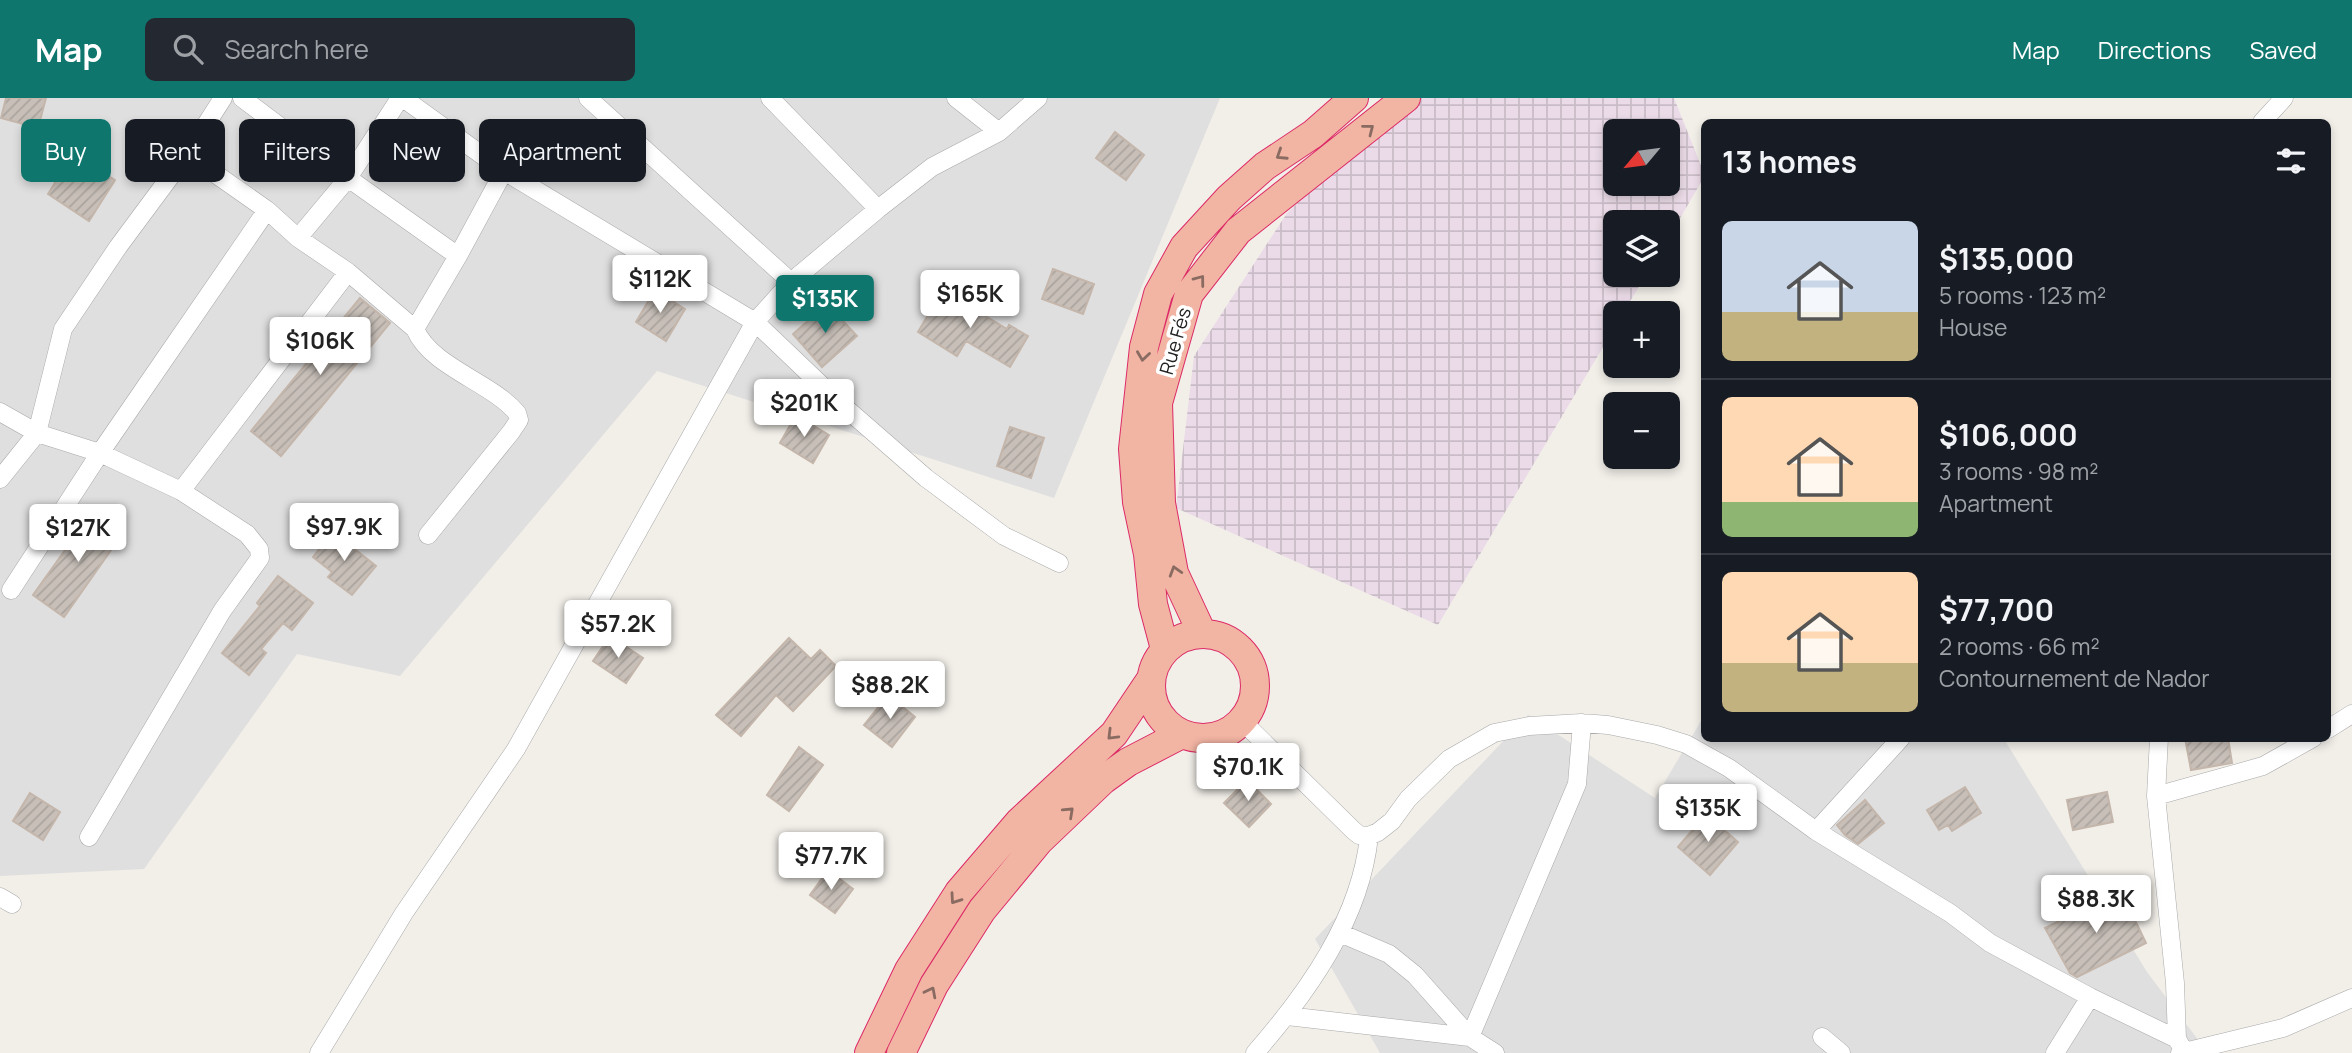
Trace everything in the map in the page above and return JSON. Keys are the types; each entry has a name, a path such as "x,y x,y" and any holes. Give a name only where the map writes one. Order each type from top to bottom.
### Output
{"highway":[{"name":"Rue Fés","path":"1165,649 1153,604 1148,554 1137,502 1133,449 1144,347 1158,294 1184,247 1228,198 1265,166 1313,134 1354,98"},
{"name":"Rue Fés","path":"1202,633 1174,573 1161,503 1158,403 1189,294 1238,231 1406,98"},
{"path":"869,1053 909,970 959,892 1019,822 1114,734 1151,679 1156,663 1165,649 1183,636 1202,633 1226,638 1244,654 1254,676 1253,700 1242,721 1224,734 1203,738 1182,734 1164,721 1153,702 1151,679"},
{"path":"901,1053 934,985 975,921 1039,841 1119,768 1154,746 1182,734"}],"street":[{"path":"210,119 223,98"},
{"path":"242,98 270,119"},
{"path":"355,167 401,98 479,153"},
{"path":"588,98 791,282"},
{"path":"770,98 878,209"},
{"path":"956,98 999,132"},
{"path":"319,1053 404,913 516,749 755,322 791,282 878,209 932,167 999,132 1038,98"},
{"path":"2265,119 2284,98"},
{"path":"225,181 267,210 298,238 348,272 415,329 421,340 436,354 515,409 519,416 511,432 428,535"},
{"path":"0,479 37,433 63,329 118,247 166,182"},
{"path":"298,238 345,182"},
{"path":"354,182 458,256"},
{"path":"415,329 498,182"},
{"path":"522,182 755,322 841,404 926,478 1004,536 1059,563"},
{"path":"11,590 100,453 267,210"},
{"path":"181,491 348,272"},
{"path":"0,412 37,433 100,453 181,491 247,534 259,549 260,558 222,611 89,837"},
{"path":"2331,727 2352,714"},
{"path":"1242,721 1315,793 1361,833 1378,832 1392,821 1408,799 1433,773 1465,748 1494,733 1509,729 1582,723 1644,732 1686,744 1729,768 1816,831 1950,913 1990,943 2181,1049 2274,1031 2352,998"},
{"path":"1470,1037 1577,784 1582,723"},
{"path":"1816,831 1897,742"},
{"path":"2158,742 2156,796 2181,1049"},
{"path":"2156,796 2263,766 2306,742"},
{"path":"1255,1053 1287,1016 1340,933 1363,875 1361,833"},
{"path":"1340,933 1389,954 1405,966 1470,1037 1495,1053"},
{"path":"2055,1053 2090,997"},
{"path":"1287,1016 1470,1037"},
{"path":"1822,1037 1842,1053"}],"shaded area":[{"path":"0,98 1220,98 1054,498 657,371 400,676 297,654 144,869 0,876"},
{"path":"1409,98 1674,98 1701,166 1701,182 1680,218 1680,210 1603,210 1603,287 1639,287 1630,301 1603,301 1603,347 1438,625 1176,508 1194,356 1287,213"},
{"path":"1528,715 1655,798 1701,721 1701,742 2006,742 2147,972 2208,1053 1380,1053 1315,939"}],"building":[{"path":"6,98 46,98 40,119 21,119 21,123 1,118"},
{"path":"1115,132 1144,155 1126,180 1096,158"},
{"path":"111,178 115,180 89,221 48,194 56,182 111,182"},
{"path":"1053,269 1094,284 1083,314 1042,299"},
{"path":"655,290 685,309 666,341 636,322"},
{"path":"943,290 1007,329 1009,325 1028,336 1010,367 966,341 957,356 918,332"},
{"path":"360,298 390,323 281,456 251,431"},
{"path":"827,304 857,336 822,367 793,334"},
{"path":"796,415 829,435 813,463 780,443"},
{"path":"1010,427 1044,438 1031,478 997,466"},
{"path":"93,511 123,533 64,617 33,595"},
{"path":"333,532 376,566 352,595 328,577 332,572 313,557"},
{"path":"278,576 313,603 292,630 283,623 261,649 266,653 249,675 222,653 260,606 257,603"},
{"path":"610,636 643,658 626,683 593,661"},
{"path":"789,638 811,659 820,650 836,666 793,711 776,695 741,736 716,715"},
{"path":"888,695 915,717 892,747 864,725"},
{"path":"2186,742 2229,742 2232,763 2191,770"},
{"path":"799,747 823,765 789,811 767,795"},
{"path":"1247,780 1271,804 1249,827 1224,803"},
{"path":"1965,787 1981,813 1952,831 1948,825 1939,830 1927,810"},
{"path":"2107,792 2113,822 2073,830 2067,800"},
{"path":"30,793 60,812 43,840 13,821"},
{"path":"1865,800 1884,823 1858,844 1837,825"},
{"path":"1706,814 1738,842 1710,875 1678,847"},
{"path":"828,870 853,889 835,913 810,895"},
{"path":"2121,891 2146,943 2077,977 2070,973 2045,928"}]}
